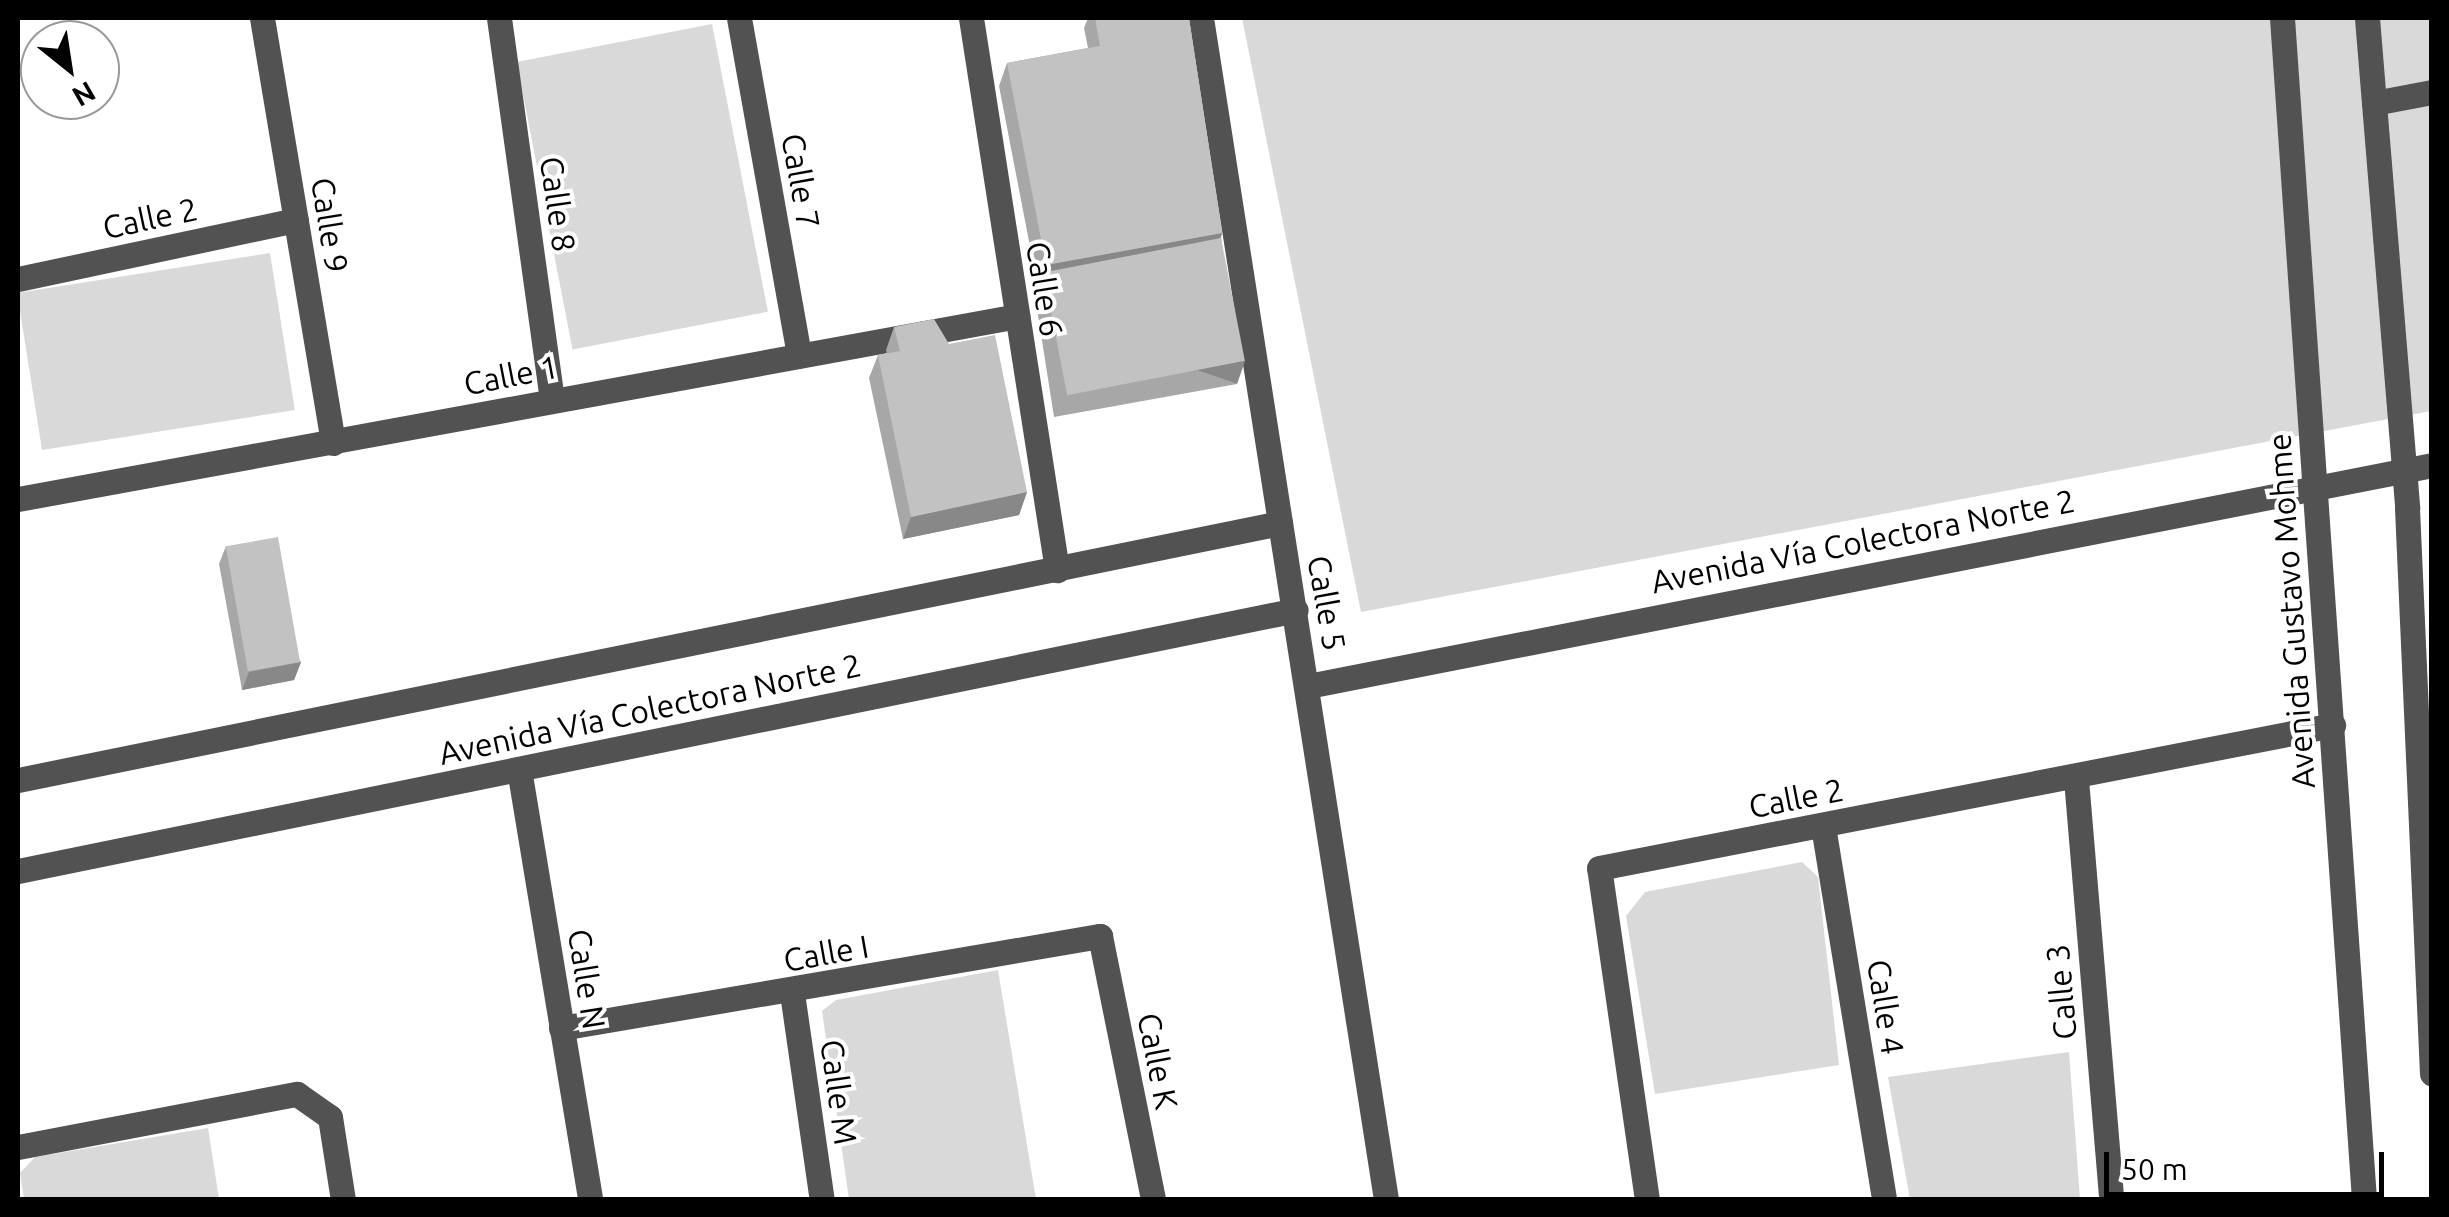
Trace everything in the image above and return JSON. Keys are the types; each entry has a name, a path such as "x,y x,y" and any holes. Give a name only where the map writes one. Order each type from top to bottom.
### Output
{"street":[{"name":"Calle 9","path":"262,18 333,443"},
{"name":"Calle 8","path":"499,18 552,399"},
{"name":"Calle 7","path":"739,18 799,356"},
{"name":"Calle 6","path":"971,18 1057,570"},
{"name":"Calle 5","path":"1201,18 1386,1200"},
{"name":"Avenida Gustavo Mohme","path":"2282,18 2364,1200"},
{"path":"2367,18 2404,470 2432,1073"},
{"path":"2374,102 2432,92"},
{"name":"Calle 2","path":"18,279 296,220"},
{"name":"Calle 1","path":"18,499 1016,316"},
{"name":"Avenida Vía Colectora Norte 2","path":"1308,686 2313,484 2432,465"},
{"name":"Avenida Vía Colectora Norte 2","path":"18,780 1280,523"},
{"name":"Avenida Vía Colectora Norte 2","path":"18,870 1296,610"},
{"name":"Calle 2","path":"1647,1200 1599,868 2076,779 2333,725"},
{"name":"Calle N","path":"519,769 590,1200"},
{"name":"Calle 3","path":"2076,779 2111,1200"},
{"name":"Calle 4","path":"1823,826 1884,1200"},
{"name":"Calle I","path":"562,1028 792,993 1100,936"},
{"name":"Calle K","path":"1100,936 1153,1200"},
{"name":"Calle M","path":"792,993 822,1200"},
{"path":"18,1147 296,1094 318,1102 330,1116 342,1200"}],"shaded area":[{"path":"1242,18 2431,18 2431,411 1361,612"},
{"path":"712,24 768,312 573,350 517,62"},
{"path":"270,253 295,410 42,450 18,293"},
{"path":"1802,862 1818,877 1839,1065 1655,1094 1626,916 1645,892"},
{"path":"998,970 1036,1199 849,1199 822,1011 836,1000"},
{"path":"2069,1052 2080,1199 1910,1199 1888,1077"},
{"path":"208,1128 219,1199 24,1199 20,1173 35,1157"}],"building":[{"path":"1095,18 1189,18 1222,233 1046,265 1007,63 1100,46"},
{"path":"1221,238 1245,361 1067,395 1043,273"},
{"path":"934,319 949,344 995,335 1027,492 911,517 878,355 900,351 894,327"},
{"path":"278,537 300,662 248,671 226,546"}]}
